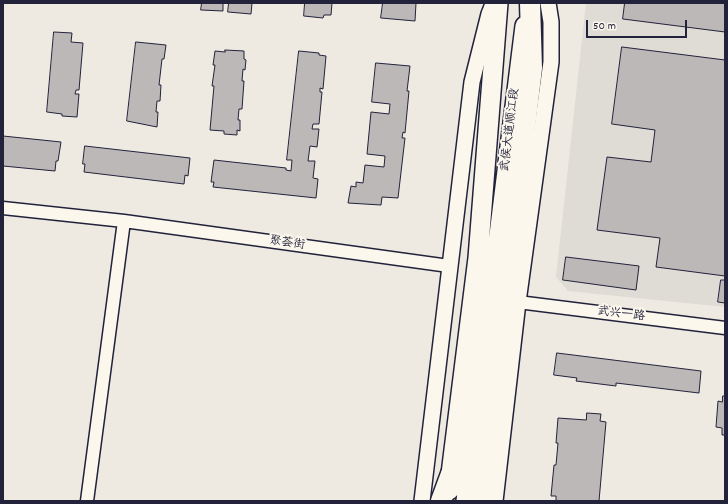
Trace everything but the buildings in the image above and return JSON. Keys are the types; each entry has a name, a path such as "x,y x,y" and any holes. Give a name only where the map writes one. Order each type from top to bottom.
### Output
{"highway":[{"path":"482,501 494,259 532,68 529,3"},
{"path":"441,501 451,474"}],"main road":[{"name":"武侯大道顺江段","path":"494,259 498,3"},
{"path":"448,501 451,474 494,259"},
{"path":"466,501 494,259"}],"street":[{"path":"422,501 472,82 489,14 494,3"},
{"path":"495,501 518,302 551,62 551,22 548,3"},
{"name":"聚荟街","path":"3,208 124,221 450,266"},
{"path":"87,501 124,221"},
{"name":"武兴一路","path":"518,302 725,328"}],"shaded area":[{"path":"586,3 725,3 725,307 568,291 556,277"}]}
